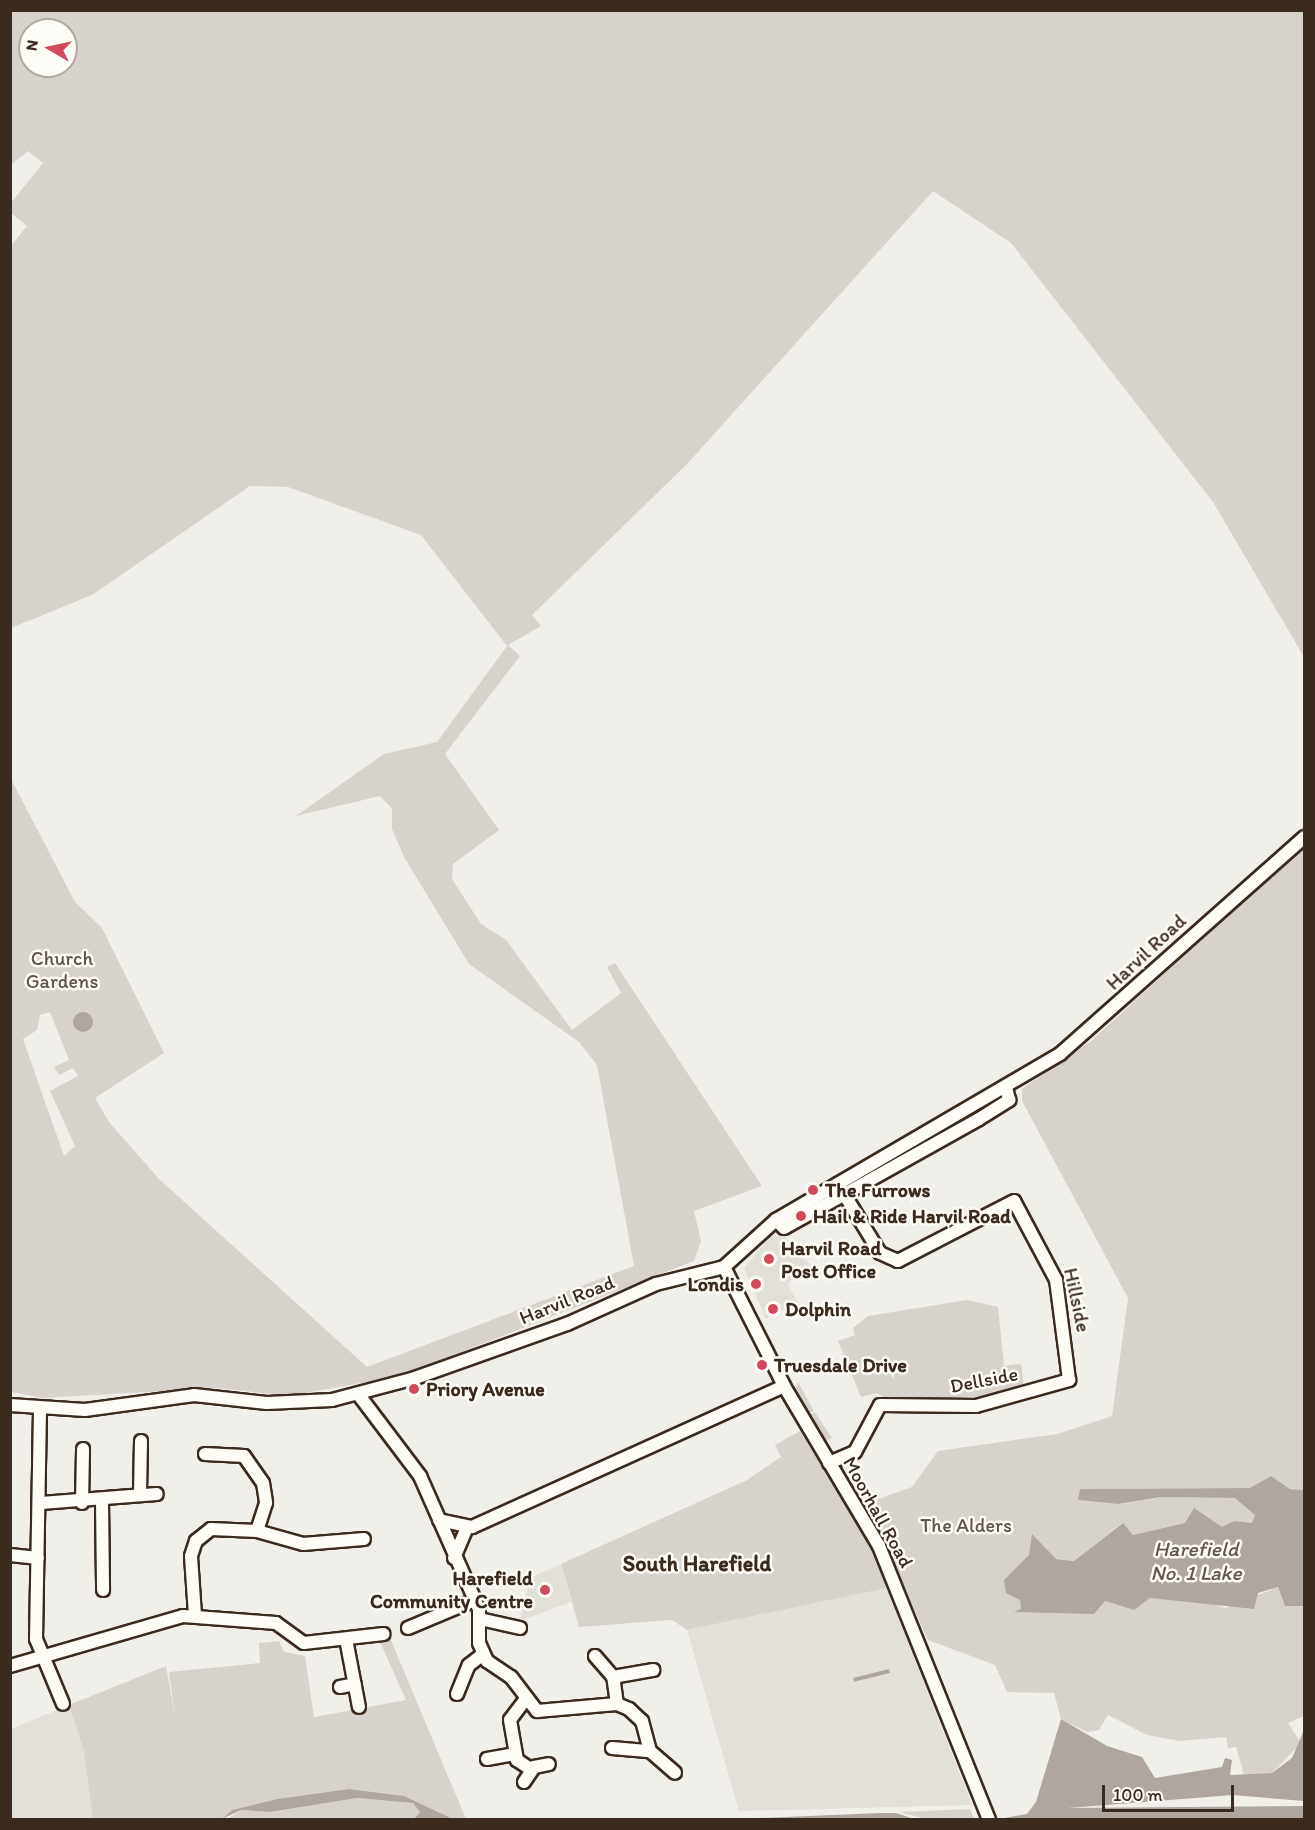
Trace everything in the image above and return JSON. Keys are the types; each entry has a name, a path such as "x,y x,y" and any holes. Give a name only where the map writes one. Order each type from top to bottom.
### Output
{"street":[{"name":"Harvil Road","path":"10,1406 40,1410 194,1395 287,1404 358,1394 565,1324 664,1281 724,1267 776,1220 784,1228 841,1189 1006,1103 1006,1087 1089,1031 1305,837"},
{"name":"Hillside","path":"841,1189 880,1253 898,1261 1014,1201 1056,1280 1069,1380"},
{"name":"Moorhall Road","path":"724,1267 784,1386 888,1567 989,1820"},
{"name":"Dellside","path":"829,1463 855,1452 880,1405 976,1406 1069,1380"},
{"path":"439,1520 467,1528 784,1386"},
{"path":"358,1394 362,1406 410,1457 475,1600 480,1619 483,1654 511,1677 525,1700 545,1714 617,1704 642,1721 650,1751 675,1773"},
{"path":"40,1410 41,1503 34,1618 40,1654 63,1704"},
{"path":"140,1493 141,1442"},
{"path":"82,1503 83,1449"},
{"path":"205,1454 244,1456 263,1483 266,1503 257,1531"},
{"path":"41,1503 102,1502 140,1493 157,1494"},
{"path":"102,1502 103,1590"},
{"path":"454,1558 467,1528"},
{"path":"195,1615 191,1556 196,1541 211,1529 257,1531 303,1544 364,1539"},
{"path":"10,1555 38,1558"},
{"path":"408,1628 475,1600"},
{"path":"10,1666 40,1654 195,1615 276,1623 298,1642 383,1634"},
{"path":"480,1619 520,1628"},
{"path":"346,1639 359,1707"},
{"path":"457,1694 469,1665 483,1654"},
{"path":"595,1656 613,1677 617,1704"},
{"path":"613,1677 653,1670"},
{"path":"340,1687 355,1684"},
{"path":"525,1700 510,1720 516,1754 532,1770"},
{"path":"612,1748 650,1751"},
{"path":"487,1759 516,1754"},
{"path":"524,1782 532,1770 549,1764"}],"shaded area":[{"path":"785,1236 794,1252 823,1273 817,1281 796,1271 788,1285 798,1303 766,1319 744,1268 770,1237"},
{"path":"561,1564 571,1602 520,1621 530,1578"},
{"path":"887,1588 972,1805 739,1811 687,1630"},
{"path":"69,1705 85,1755 93,1819 11,1820 11,1729"}],"green space":[{"name":"Church Gardens","path":"10,11 1304,11 1304,657 1213,502 1011,243 933,191 688,463 532,615 541,626 508,645 520,656 445,754 499,830 453,864 452,879 481,924 506,940 572,1030 621,993 607,967 615,963 762,1186 694,1211 701,1241 694,1261 374,1386 366,1382 289,1396 217,1388 43,1398 11,1392 11,779 75,902 102,928 164,1053 95,1098 109,1122 159,1179 367,1367 634,1266 597,1065 579,1042 469,964 404,857 392,829 392,809 380,796 296,816 384,754 437,742 507,646 421,535 288,487 250,486 92,595 11,628 10,247 27,226 11,213 11,203 43,163 28,151 11,165","holes":["50,1012 69,1060 54,1067 59,1075 73,1068 78,1076 50,1091 75,1146 64,1156 23,1039 37,1030 40,1015"]},
{"name":"The Alders","path":"1304,845 1304,1490 1290,1489 1271,1476 1250,1488 1080,1489 1079,1500 1118,1504 1160,1497 1235,1498 1255,1514 1252,1523 1234,1521 1222,1527 1185,1523 1133,1535 1122,1523 1074,1561 1030,1555 1017,1571 1021,1609 1016,1612 1105,1601 1134,1610 1150,1598 1208,1602 1225,1608 1278,1587 1285,1606 1304,1606 1304,1716 1288,1723 1301,1743 1272,1773 1244,1775 1236,1747 1228,1748 1226,1737 1180,1741 1147,1735 1108,1715 1099,1730 1087,1732 1061,1719 1054,1693 1007,1692 995,1665 928,1640 867,1503 912,1487 938,1451 1057,1434 1112,1416 1128,1298 1022,1101 1022,1089 1091,1041"},
{"path":"1001,1096 1004,1098 847,1187 847,1185"},
{"path":"967,1300 998,1307 1004,1366 1021,1364 1024,1388 984,1399 888,1400 877,1393 861,1397 838,1341 855,1335 853,1328 868,1316"},
{"path":"798,1382 814,1411 809,1414 795,1391"},
{"path":"815,1412 832,1438 826,1441 810,1415"},
{"path":"800,1431 869,1543 887,1588 687,1630 672,1620 579,1627 561,1564 747,1480 781,1457 775,1445"},
{"path":"390,1638 466,1819 453,1819 404,1796 349,1789 277,1799 232,1810 222,1819 93,1819 84,1752 69,1705 166,1666 175,1716 169,1672 260,1663 259,1643 279,1641 284,1652 305,1656 314,1717 406,1700 381,1644 380,1639"},
{"path":"357,1798 413,1803 420,1812 414,1820 226,1820 241,1810 270,1812"},
{"path":"970,1809 974,1818 926,1819 899,1812"}],"water":[{"path":"83,1012 90,1015 93,1022 90,1029 83,1032 76,1029 73,1022 76,1015"},
{"name":"Harefield No. 1 Lake","path":"1271,1476 1290,1489 1304,1490 1304,1606 1285,1606 1278,1587 1258,1593 1254,1609 1150,1598 1134,1610 1105,1601 1094,1614 1014,1612 1021,1609 1020,1600 1006,1593 1004,1580 1029,1555 1032,1534 1056,1559 1074,1561 1123,1523 1133,1535 1185,1523 1194,1508 1222,1527 1234,1521 1252,1523 1255,1515 1235,1498 1160,1497 1118,1504 1078,1500 1080,1489 1250,1488"},
{"path":"889,1669 890,1673 854,1682 853,1678"},
{"path":"1061,1719 1107,1746 1142,1757 1155,1778 1222,1767 1225,1758 1232,1760 1230,1775 1272,1773 1292,1758 1304,1730 1304,1801 1233,1795 1068,1808 1304,1806 1304,1819 999,1819 1027,1814 1036,1802"},
{"path":"349,1789 404,1796 453,1819 414,1819 420,1812 413,1803 357,1798 270,1812 241,1810 222,1819 232,1810 277,1799"},
{"path":"880,1813 896,1813 914,1819 736,1819"}],"place":[{"name":"The Furrows","path":"813,1190"},
{"name":"Hail & Ride Harvil Road","path":"801,1216"},
{"name":"Harvil Road Post Office","path":"769,1259"},
{"name":"Londis","path":"756,1284"},
{"name":"Dolphin","path":"773,1309"},
{"name":"Truesdale Drive","path":"762,1365"},
{"name":"Priory Avenue","path":"414,1389"},
{"name":"Harefield Community Centre","path":"545,1590"}],"district":[{"name":"South Harefield","path":"697,1564"}]}
